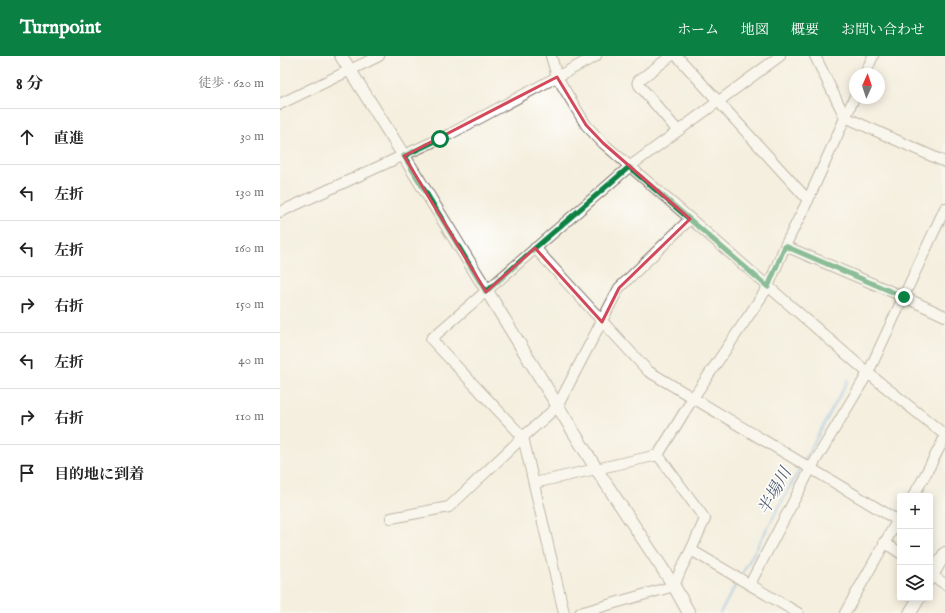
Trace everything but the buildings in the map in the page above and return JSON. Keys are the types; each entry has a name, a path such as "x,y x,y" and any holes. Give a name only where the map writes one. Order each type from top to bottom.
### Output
{"street":[{"path":"341,56 596,470 674,586 689,613"},
{"path":"280,104 349,69 379,56"},
{"path":"551,56 557,77 586,125 603,143 868,373 945,436 915,493"},
{"path":"280,212 450,134 596,56"},
{"path":"671,56 638,81 639,85 678,130"},
{"path":"678,56 808,200"},
{"path":"564,613 523,437 431,339 629,167 780,56"},
{"path":"815,56 845,117 945,162"},
{"path":"868,68 873,56"},
{"path":"534,483 658,456 693,398 768,287 785,246 808,200 851,104"},
{"path":"750,584 811,468 868,373 945,208"},
{"path":"391,518 450,507 523,437 557,407 619,288 690,219"},
{"path":"785,246 945,316"},
{"path":"535,248 648,370 811,468 897,517"},
{"path":"658,456 705,519 692,550 681,568 674,586"},
{"path":"845,613 897,521"},
{"path":"884,542 897,551"},
{"path":"692,550 798,613"},
{"path":"933,573 945,554"},
{"path":"933,577 945,584"},
{"path":"580,613 674,586"},
{"path":"910,613 917,601"}],"highlighted area":[{"path":"557,77 586,125 603,143 690,219 619,288 602,322 535,248 486,292 404,156"}],"waterway":[{"name":"半場川","path":"804,461 848,380"},
{"name":"半場川","path":"741,576 802,465"},
{"name":"半場川","path":"720,613 738,581"}],"route":[{"path":"440,139 404,156 486,292 629,167 768,287 785,246 904,297"}]}
